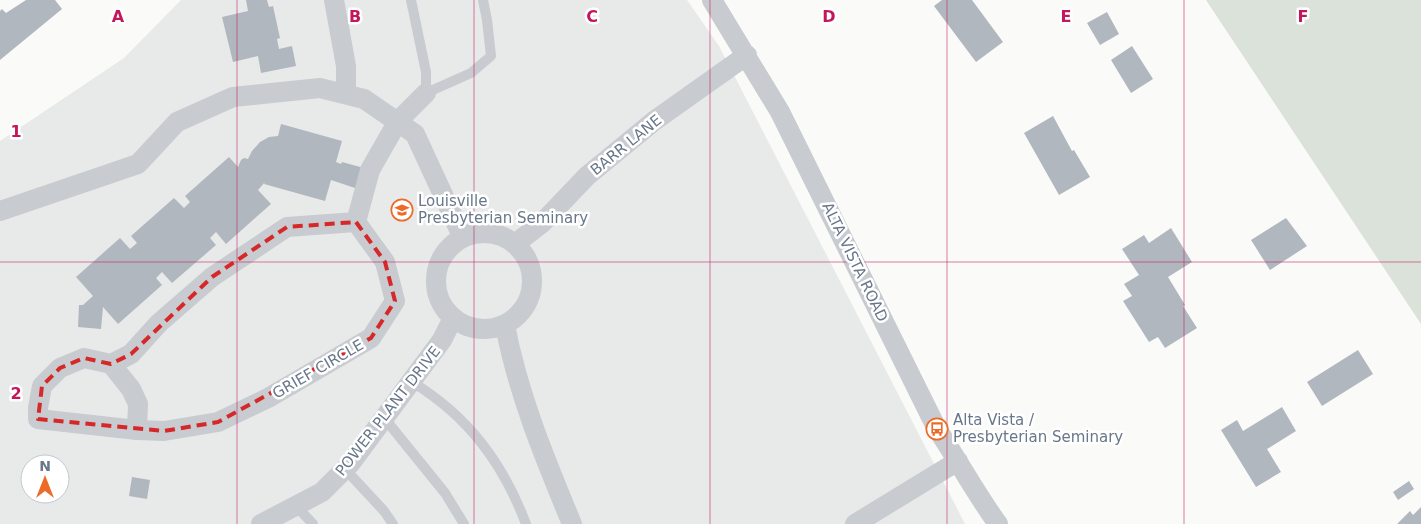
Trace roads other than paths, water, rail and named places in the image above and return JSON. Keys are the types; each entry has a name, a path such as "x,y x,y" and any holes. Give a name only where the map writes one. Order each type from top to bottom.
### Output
{"street":[{"path":"334,0 346,66 346,94"},
{"name":"ALTA VISTA ROAD","path":"712,0 780,112 937,429 983,504 998,524"},
{"name":"BARR LANE","path":"515,244 542,223 588,176 654,121 747,55"},
{"path":"0,211 138,164 177,122 233,97 320,88 364,99 415,134 463,238"},
{"path":"137,430 138,404 131,389 111,364 131,354 159,323 212,277 287,227 356,222 370,170 398,121 426,93"},
{"name":"GRIEF CIRCLE","path":"111,364 84,358 60,368 42,386 38,419 137,430 164,431 218,422 268,398 371,338 395,301 385,262 356,222"},
{"path":"476,233 490,233 503,237 515,244 524,254 533,280 531,294 525,307 505,325 492,329 478,329 464,325 453,318 440,302 435,282 437,268 443,256 452,245 476,233"},
{"name":"POWER PLANT DRIVE","path":"262,524 322,492 345,470 385,419 442,340 453,318"},
{"path":"505,325 510,352 541,449 572,524"},
{"path":"855,524 958,461"}],"lane":[{"path":"411,0 426,72 426,93 472,73 491,56 488,20 483,0"},
{"path":"412,382 448,407 478,438 500,471 526,524"},
{"path":"385,419 445,493 464,524"},
{"path":"345,470 384,511 393,524"},
{"path":"296,506 313,524"}],"place":[{"name":"Louisville Presbyterian Seminary","path":"402,210"},
{"name":"Alta Vista / Presbyterian Seminary","path":"937,429"}]}
